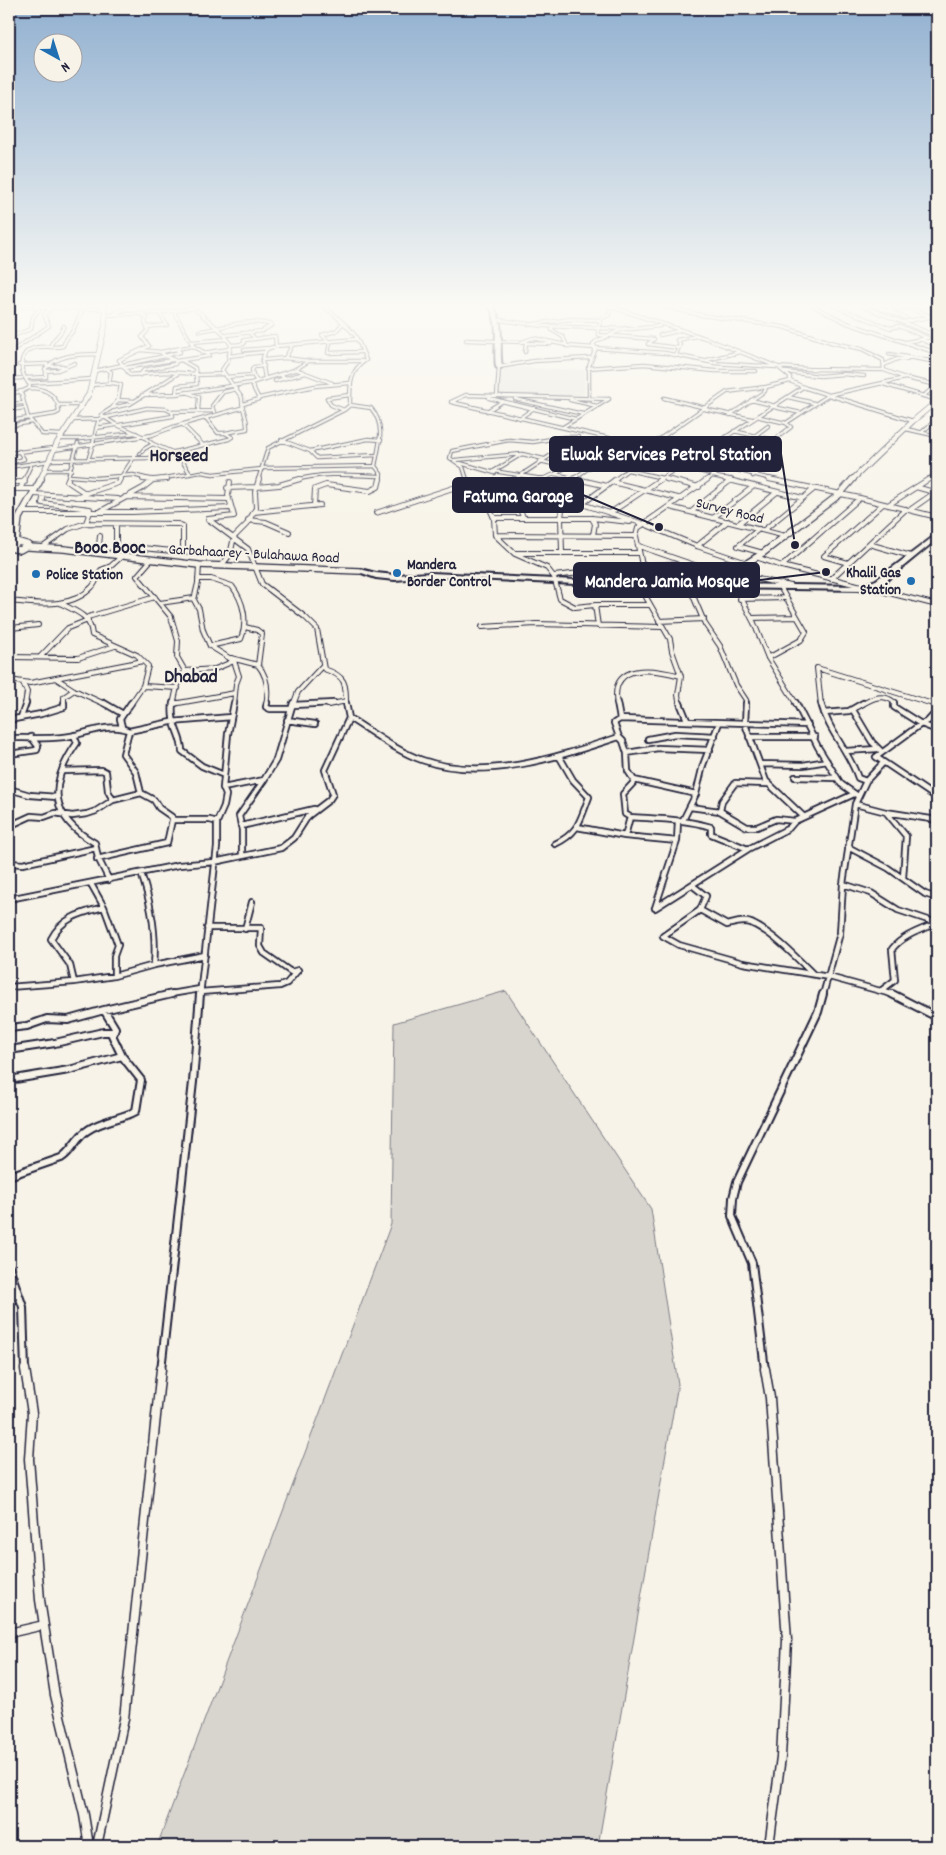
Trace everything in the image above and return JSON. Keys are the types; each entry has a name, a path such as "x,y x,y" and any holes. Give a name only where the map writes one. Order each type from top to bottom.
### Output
{"highway":[{"path":"360,571 369,575 416,578 432,575 689,586 733,581 798,588 864,588 879,582 936,538"}],"main road":[{"path":"16,543 17,522 35,492 54,449 83,405 89,393"},
{"path":"733,581 746,563 763,553 840,494 913,420 937,400"},
{"path":"16,543 27,543 28,547 21,550 9,549 16,543"},
{"name":"Garbahaarey - Bulahawa Road","path":"28,547 199,565 360,571"}],"street":[{"path":"22,393 28,417 42,434 80,439 137,433"},
{"path":"9,420 57,413 58,405 56,398 50,393"},
{"path":"112,408 118,400 119,393"},
{"path":"147,393 128,405 112,408 100,414 103,418 137,433 153,444 180,457 190,474"},
{"path":"142,395 184,393"},
{"path":"188,393 199,397 198,411"},
{"path":"215,415 212,406 222,393"},
{"path":"9,453 94,445 157,434 182,424 241,408 243,404 239,393"},
{"path":"256,393 259,398"},
{"path":"243,404 254,402 259,398 285,393"},
{"path":"589,393 589,398"},
{"path":"648,447 726,393"},
{"path":"730,415 763,393"},
{"path":"692,459 795,393"},
{"path":"821,393 913,420"},
{"path":"786,423 814,403 829,395 840,393"},
{"path":"912,393 937,400"},
{"path":"923,396 927,393"},
{"path":"344,410 331,405 327,398 350,395 350,405"},
{"path":"563,427 609,399 461,396 451,402 628,442 753,476 860,498 937,517"},
{"path":"483,396 576,418"},
{"path":"487,411 509,397 583,414"},
{"path":"520,418 548,397"},
{"path":"788,397 814,403"},
{"path":"562,398 597,406"},
{"path":"664,398 752,419"},
{"path":"118,400 134,400"},
{"path":"751,400 801,413"},
{"path":"9,404 24,403"},
{"path":"58,405 83,405"},
{"path":"221,566 230,555 234,537 247,524 256,508 255,492 268,448 344,410 350,405 366,406 373,409 382,422 375,466 381,474 378,487 370,491 326,485 316,488 314,506"},
{"path":"9,410 25,408"},
{"path":"72,420 99,419 150,408 168,409 172,412 213,411"},
{"path":"206,418 218,433 247,430 248,419 241,408"},
{"path":"96,428 174,416 172,412"},
{"path":"734,471 790,427 786,423 760,416"},
{"path":"88,459 94,445 94,432 99,419"},
{"path":"922,432 937,419"},
{"path":"9,426 32,422"},
{"path":"182,424 202,444"},
{"path":"714,466 768,426"},
{"path":"906,429 937,436"},
{"path":"734,431 773,440"},
{"path":"515,479 587,432"},
{"path":"9,465 50,460 155,457 232,437 225,433"},
{"path":"563,502 548,493 505,475 450,458 452,451 478,444 509,440 542,441 564,437 578,437"},
{"path":"505,475 519,475 542,480 556,474 611,438"},
{"path":"80,439 67,481 85,493"},
{"path":"310,452 370,439 380,440"},
{"path":"281,440 310,452 317,458 377,455"},
{"path":"376,513 411,503 450,487 468,485 548,493 628,442"},
{"path":"140,454 144,449 153,444"},
{"path":"582,504 656,449"},
{"path":"736,449 775,459 753,476"},
{"path":"9,465 24,460 19,451"},
{"path":"454,460 522,454 566,466"},
{"path":"495,473 496,469 522,454"},
{"path":"645,458 803,498"},
{"path":"75,497 118,483 132,459"},
{"path":"578,459 629,469 699,487"},
{"path":"459,462 463,467 468,485"},
{"path":"20,489 25,482 32,463"},
{"path":"342,474 345,466"},
{"path":"70,476 96,478 133,475 153,480 190,474 262,468 375,466"},
{"path":"610,513 680,466"},
{"path":"687,720 680,706 678,695 682,676 672,651 670,639 649,606 642,585 638,553 639,546 636,536 638,528 699,487 723,468"},
{"path":"45,470 70,470"},
{"path":"227,488 279,485 311,476 342,474 380,476"},
{"path":"556,474 607,486"},
{"path":"888,505 937,474"},
{"path":"9,475 12,482 25,482"},
{"path":"44,495 41,501 47,504 101,511 119,499 148,486 153,480"},
{"path":"692,512 731,480"},
{"path":"9,899 179,865 214,862 281,848 294,838 308,816 329,800 333,794 325,770 348,718 345,684 339,675 324,669 317,629 305,617 262,584 248,549 208,518 233,516 227,488 230,482"},
{"path":"612,482 682,499"},
{"path":"484,486 486,500 494,518 495,535 513,553 526,560 547,567 554,579 560,599 569,606 649,606"},
{"path":"713,518 754,486"},
{"path":"916,487 936,492"},
{"path":"512,488 523,517"},
{"path":"9,489 20,489 44,495 119,499"},
{"path":"763,553 738,546 814,489"},
{"path":"738,524 777,492"},
{"path":"832,579 908,510 936,492"},
{"path":"124,497 228,499"},
{"path":"782,566 831,526 860,498"},
{"path":"486,500 582,504 638,523"},
{"path":"562,552 560,534 563,502"},
{"path":"848,563 824,556 883,504"},
{"path":"254,512 320,505"},
{"name":"Survey Road","path":"670,507 785,536"},
{"path":"24,512 230,508"},
{"path":"86,523 90,512"},
{"path":"932,516 937,512"},
{"path":"494,518 592,518 644,524 697,546 746,563"},
{"path":"592,518 595,528 593,535"},
{"path":"248,520 266,522 289,532"},
{"path":"697,546 728,521"},
{"path":"43,548 68,529 86,523 116,525 162,523 181,525 184,531 183,552"},
{"path":"109,555 116,548 116,525"},
{"path":"495,535 636,536"},
{"path":"9,536 16,536"},
{"path":"89,553 99,544 100,536"},
{"path":"869,544 911,556"},
{"path":"639,546 733,581 798,588"},
{"path":"116,548 142,548 230,555"},
{"path":"513,553 638,553"},
{"path":"60,603 88,590 96,582 101,570 111,566 122,556"},
{"path":"756,558 937,606"},
{"path":"152,560 137,576 171,617 178,641 177,657 185,671"},
{"path":"554,579 641,566 690,564"},
{"path":"97,1846 124,1719 148,1483 193,1082 200,990 217,847 217,822 224,806 226,795 223,788 224,775 231,717 239,676 234,662 210,646 203,630 199,609 194,598 199,565"},
{"path":"198,579 211,579 232,586 241,603 246,627 239,640 210,646"},
{"path":"733,581 740,599 752,618 768,658 777,669 827,761 837,778 856,795"},
{"path":"689,586 704,619 720,646 736,685 746,700 745,724 768,784"},
{"path":"768,658 794,645 805,636 806,632 780,587"},
{"path":"41,656 54,641 78,622 155,597"},
{"path":"160,603 194,598"},
{"path":"740,599 785,598"},
{"path":"9,613 9,601 60,603 78,610 88,619 92,624 92,635 114,646 132,652 148,666 143,686 120,719 122,727"},
{"path":"595,605 598,626"},
{"path":"752,618 797,617"},
{"path":"659,621 704,619"},
{"path":"482,627 536,624 663,627"},
{"path":"9,626 11,628 38,625"},
{"path":"246,627 257,630 262,634 258,665"},
{"path":"9,657 78,658 114,646"},
{"path":"228,657 258,665 262,669 268,687 266,706 273,709 333,704 346,700"},
{"path":"9,680 23,683 57,679 143,661"},
{"path":"185,671 215,669 234,662"},
{"path":"242,856 239,816 260,789 278,755 287,720 298,692 324,665"},
{"path":"866,781 858,778 854,764 829,726 818,691 817,668 937,705"},
{"path":"185,671 173,704 171,722 176,736 182,742 182,751 202,766 224,775"},
{"path":"620,720 616,688 624,674 632,671 646,671 682,676"},
{"path":"57,679 74,690 102,702 123,714"},
{"path":"21,717 28,702 26,688 23,683"},
{"path":"143,686 178,688"},
{"path":"9,720 41,714 64,707 64,697 74,690"},
{"path":"173,704 235,693"},
{"path":"824,713 853,710 854,707 867,701 886,696 894,702 894,707 921,724 937,730"},
{"path":"853,710 860,718 863,728 879,750"},
{"path":"846,751 879,750 928,721 937,711"},
{"path":"9,738 59,737 122,727 129,731 171,722 231,717"},
{"path":"348,718 421,760 468,768 490,768 559,756 619,737"},
{"path":"287,720 315,724"},
{"path":"696,794 635,781 630,778 627,753 614,723 620,720 687,720 808,726"},
{"path":"678,821 683,820 696,794 703,765 719,723"},
{"path":"129,731 123,754 130,761 140,778 141,793"},
{"path":"648,738 675,734 714,736"},
{"path":"74,735 77,743 63,771 57,797 61,815 85,838 95,843 97,859 109,880"},
{"path":"9,754 37,750 38,746 31,737"},
{"path":"749,737 815,737"},
{"path":"627,753 658,748 710,750"},
{"path":"879,750 876,757 883,763 937,798"},
{"path":"554,844 572,836 583,816 589,797 574,780 559,756"},
{"path":"761,764 802,765 827,761"},
{"path":"769,1846 781,1757 787,1640 770,1398 765,1372 752,1263 732,1216 733,1198 737,1182 818,1012 840,933 843,884 856,795 883,763"},
{"path":"63,771 102,770 106,772 108,791 113,800"},
{"path":"795,777 837,778"},
{"path":"223,788 264,780"},
{"path":"635,781 623,794 624,812 630,817 692,822 711,827 711,834 748,849"},
{"path":"720,811 722,801 735,783 768,784 780,792 804,816"},
{"path":"9,789 30,795 57,797"},
{"path":"9,826 25,818 55,813 61,815 87,814 96,811 113,800 141,793 154,800 156,805 172,817 167,843 97,859"},
{"path":"678,821 677,840 655,908 748,849 789,828 795,821 856,795"},
{"path":"855,804 886,812 937,820"},
{"path":"690,807 720,811 747,827 757,827 776,819 795,821"},
{"path":"241,826 315,809"},
{"path":"886,812 908,840 903,878"},
{"path":"625,836 630,817"},
{"path":"172,820 210,820 217,822"},
{"path":"577,827 625,836 677,840"},
{"path":"848,847 903,878 926,894 937,898"},
{"path":"9,862 23,864 96,848"},
{"path":"141,873 154,924 154,965"},
{"path":"91,884 104,907 118,945 114,956 114,976"},
{"path":"843,884 871,893 898,910 937,923"},
{"path":"692,885 706,896 700,910 663,936 679,945 734,960 829,977 863,987 882,990 898,996 937,1017"},
{"path":"245,929 252,902"},
{"path":"74,982 70,965 51,939 55,929 71,915 104,907"},
{"path":"700,910 726,924 739,922 750,924 785,946 814,974"},
{"path":"882,990 896,980 892,949 894,946 900,941 937,923"},
{"path":"9,1028 27,1026 47,1019 68,1020 152,997 200,990 280,986 287,983 298,970 291,972 264,953 260,946 261,928 207,928"},
{"path":"9,987 74,982 114,976 154,965 205,955"},
{"path":"104,1010 115,1028 114,1032 111,1033"},
{"path":"9,1050 56,1043 104,1032 111,1033"},
{"path":"9,1176 36,1166 56,1162 68,1154 71,1144 79,1136 108,1120 136,1111 141,1080 122,1056 111,1033"},
{"path":"9,1080 69,1070 122,1056"},
{"path":"9,1270 23,1307 25,1374 32,1413 29,1459 40,1600 55,1695 84,1815 89,1846"},
{"path":"9,1309 12,1305 16,1287"},
{"path":"9,1633 44,1625"}],"shaded area":[{"path":"495,393 584,393 584,398 495,396"},
{"path":"506,991 651,1209 678,1384 598,1846 157,1846 391,1224 394,1023"}],"place":[{"name":"Fatuma Garage","path":"659,527"},
{"name":"Elwak Services Petrol Station","path":"795,545"},
{"name":"Mandera Jamia Mosque","path":"826,572"},
{"name":"Mandera Border Control","path":"397,573"},
{"name":"Police Station","path":"36,574"},
{"name":"Khalil Gas Station","path":"911,581"}],"district":[{"name":"Horseed","path":"179,454"},
{"name":"Booc Booc","path":"110,546"},
{"name":"Dhabad","path":"191,675"}]}
